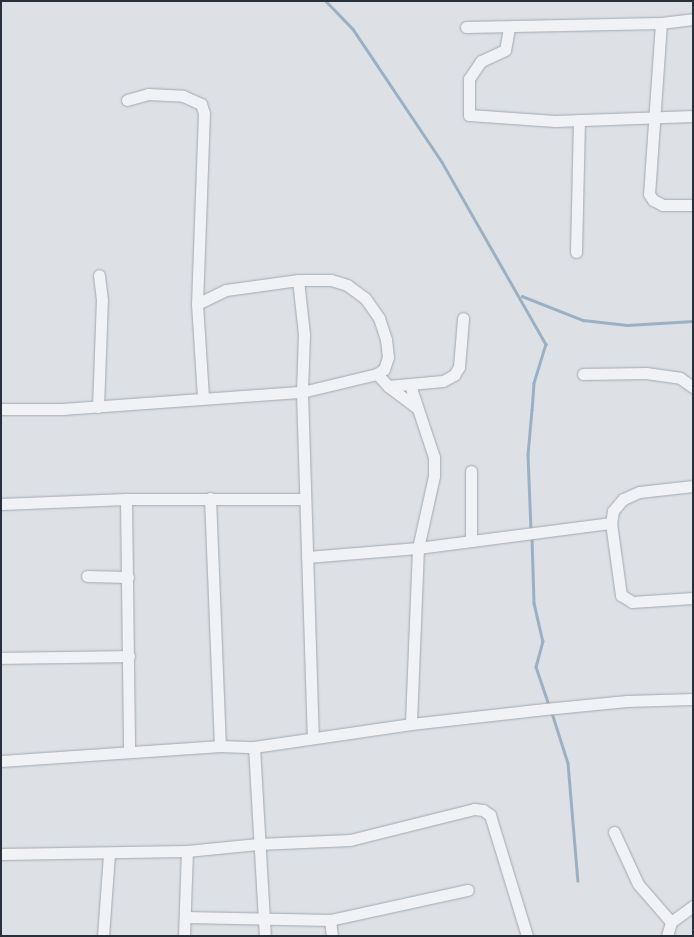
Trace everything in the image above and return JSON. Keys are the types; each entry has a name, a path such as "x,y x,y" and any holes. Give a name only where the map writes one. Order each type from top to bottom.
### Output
{"street":[{"path":"466,27 509,28 661,23 693,19"},
{"path":"661,23 649,194 653,200 663,205 693,204"},
{"path":"509,28 505,50 481,60 469,79 469,115 579,120 693,116"},
{"path":"126,100 148,94 183,96 201,104 204,113 197,304 203,398"},
{"path":"576,252 579,120"},
{"path":"98,407 102,300 99,275"},
{"path":"1,409 98,407 302,392 377,374 384,369 388,357 386,339 379,318 365,298 347,285 331,280 298,280 226,290 197,304"},
{"path":"298,280 304,334 302,392 313,738"},
{"path":"388,386 443,381 454,375 460,362 463,318"},
{"path":"583,374 646,373 680,378 693,387"},
{"path":"377,374 388,386 416,407"},
{"path":"410,385 434,457 434,476 418,548 411,724"},
{"path":"471,471 471,540"},
{"path":"693,486 639,492 622,499 613,511 610,523 620,595 632,602 693,598"},
{"path":"210,498 220,746"},
{"path":"1,504 126,499 305,499"},
{"path":"126,499 129,751"},
{"path":"308,557 418,548 610,523"},
{"path":"87,576 128,577"},
{"path":"1,658 129,656"},
{"path":"1,761 129,751 220,746 254,747 411,724 561,707 693,699"},
{"path":"254,747 258,844 266,920 265,936"},
{"path":"1,854 109,854 187,851 258,844 350,840 474,809 483,810 490,815 527,936"},
{"path":"614,832 638,884 671,922"},
{"path":"184,936 187,851"},
{"path":"103,936 109,854"},
{"path":"186,917 330,920 468,890"},
{"path":"667,936 671,922 693,906"},
{"path":"330,920 332,936"}],"waterway":[{"path":"326,1 353,29 442,162 546,344 534,383 528,455 531,530"},
{"path":"522,296 583,320 627,325 693,321"},
{"path":"532,538 534,603 543,641 536,667 549,705"},
{"path":"552,713 568,763 578,881"}]}
